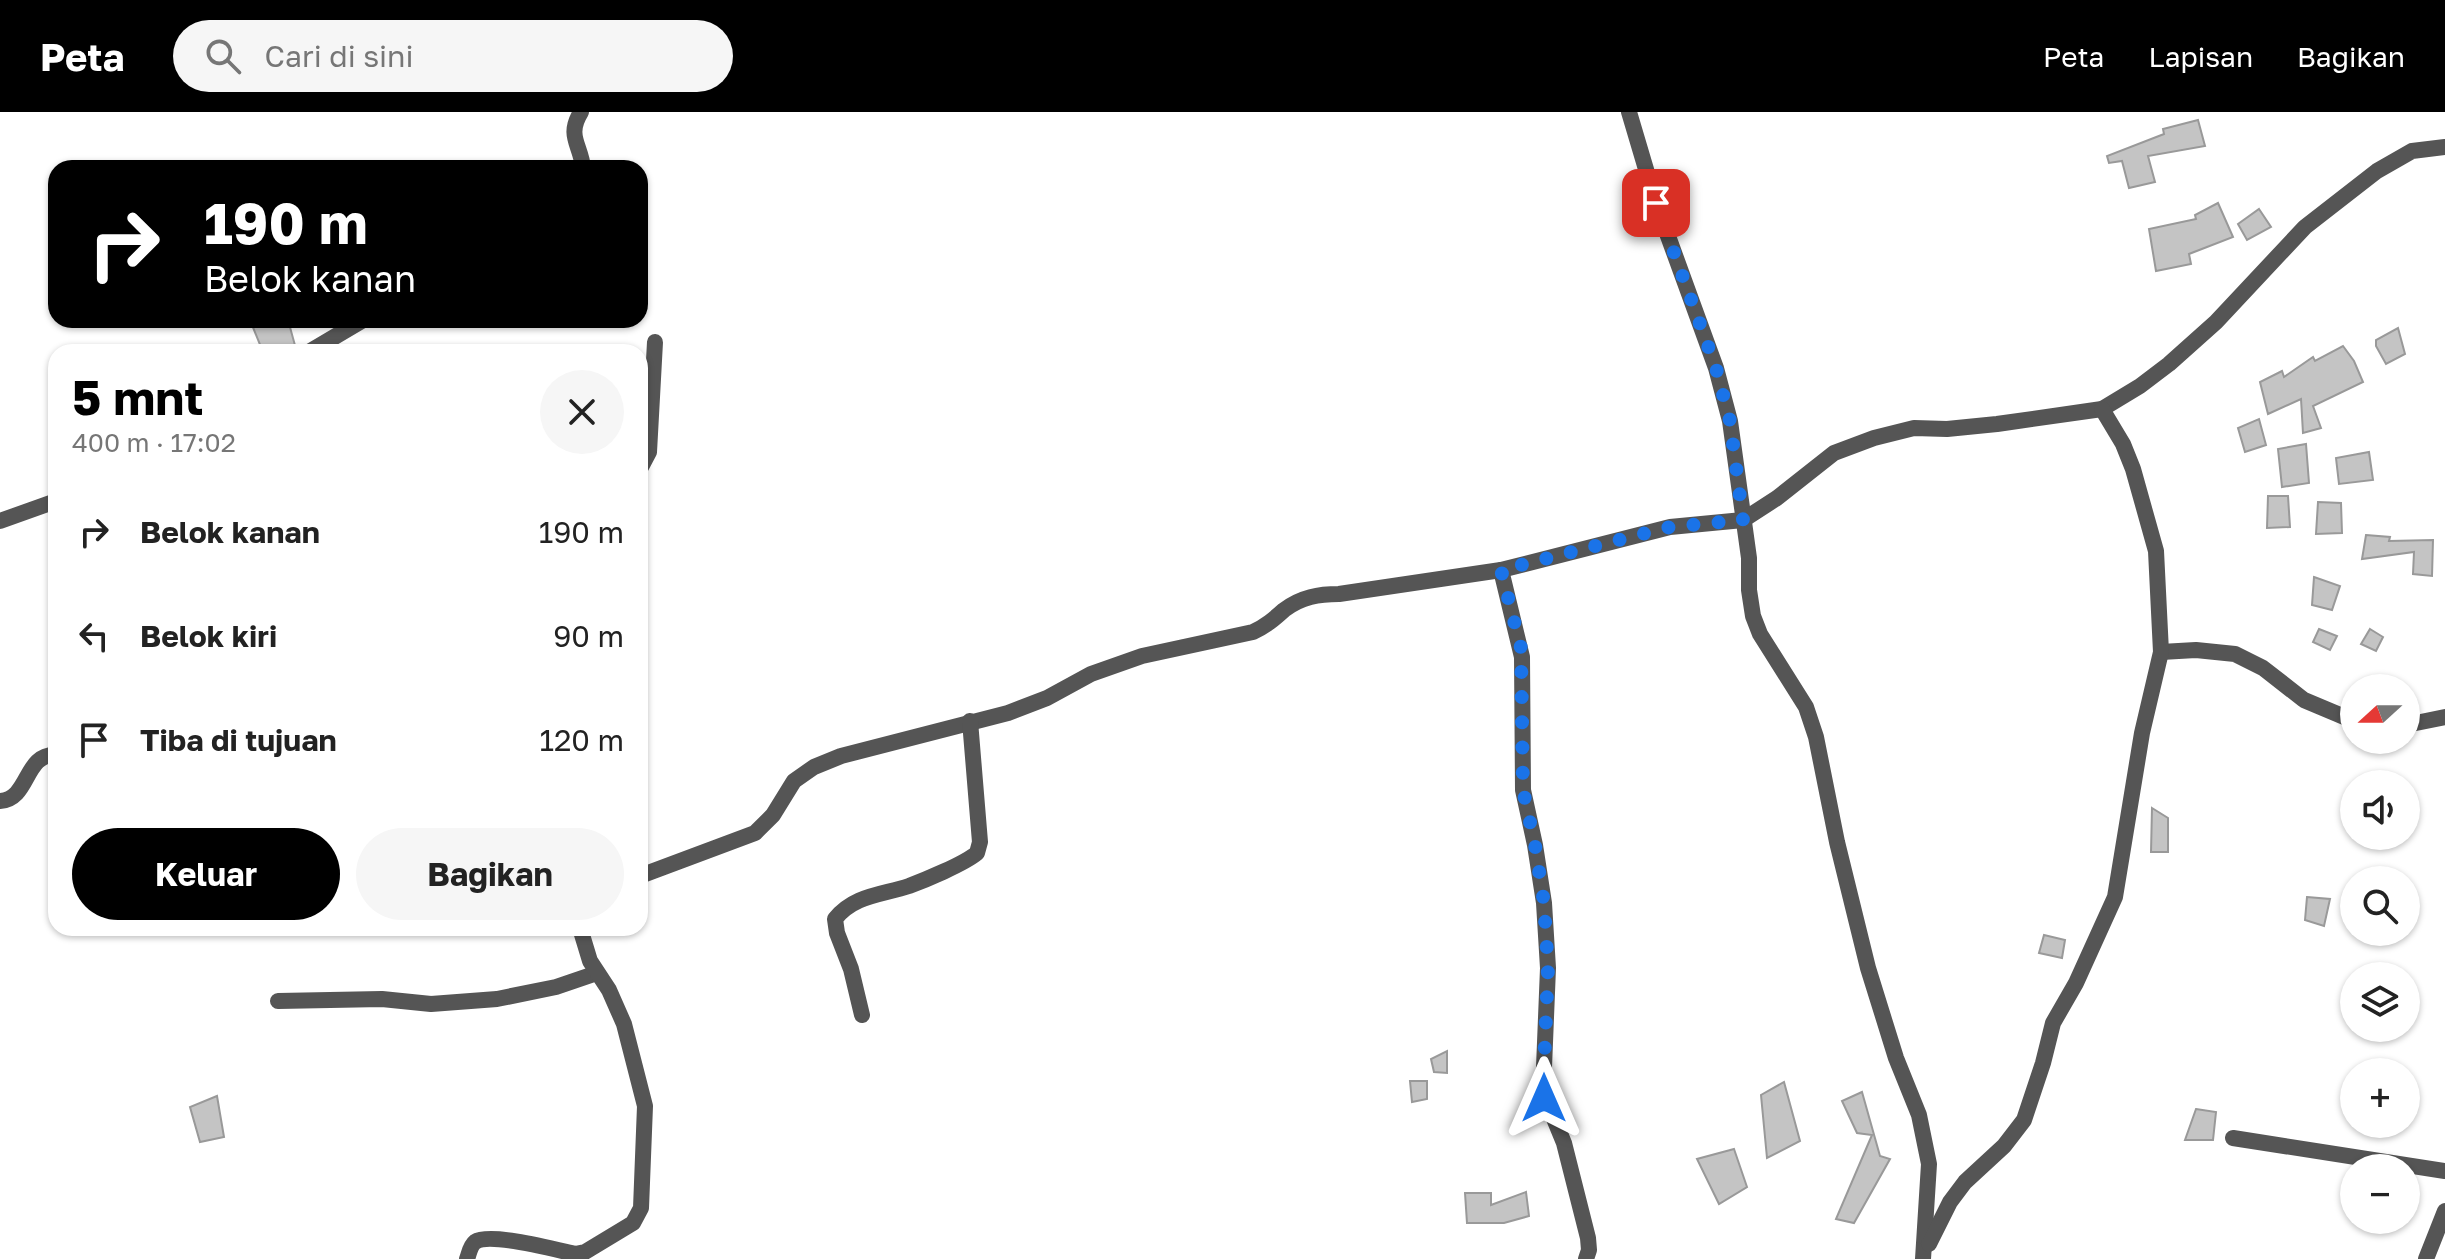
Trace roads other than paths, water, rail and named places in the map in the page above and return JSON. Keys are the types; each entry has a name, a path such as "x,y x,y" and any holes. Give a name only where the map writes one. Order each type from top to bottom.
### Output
{"street":[{"path":"581,112 574,133 581,160"},
{"path":"1629,112 1656,203 1716,368 1730,421 1749,558 1753,616 1760,634 1806,707 1816,737 1837,842 1868,968 1896,1058 1919,1115 1929,1164 1924,1256"},
{"path":"648,873 755,833 773,815 794,781 814,767 841,756 1008,713 1047,698 1091,674 1142,656 1253,632 1265,627 1286,608 1304,598 1501,570 1670,527 1743,520 1777,498 1834,453 1874,438 1914,428 1947,429 2035,421 2102,409 2169,364 2216,322 2305,227 2377,171 2412,151 2445,147"},
{"path":"322,344 350,328"},
{"path":"648,454 655,342"},
{"path":"1924,1256 1950,1202 1965,1182 2004,1146 2024,1120 2053,1023 2076,983 2115,897 2142,733 2161,652 2156,551 2133,469 2123,444 2102,409"},
{"path":"0,521 48,504"},
{"path":"1501,570 1521,648 1523,790 1544,903 1548,968 1543,1092 1564,1143 1588,1238 1586,1259"},
{"path":"2161,652 2196,650 2235,654 2263,668 2304,700 2340,715"},
{"path":"2420,722 2445,717"},
{"path":"862,1015 835,919 843,909 859,899 911,885 977,853 980,842 970,721"},
{"path":"0,801 18,794 34,763 48,757"},
{"path":"467,1259 477,1241 487,1239 514,1241 575,1254 585,1252 633,1223 641,1208 645,1106 624,1024 609,990 590,961 582,936"},
{"path":"278,1001 382,999 431,1004 497,999 556,987 597,973"},
{"path":"2233,1138 2445,1171"},
{"path":"2426,1259 2445,1211"}]}
